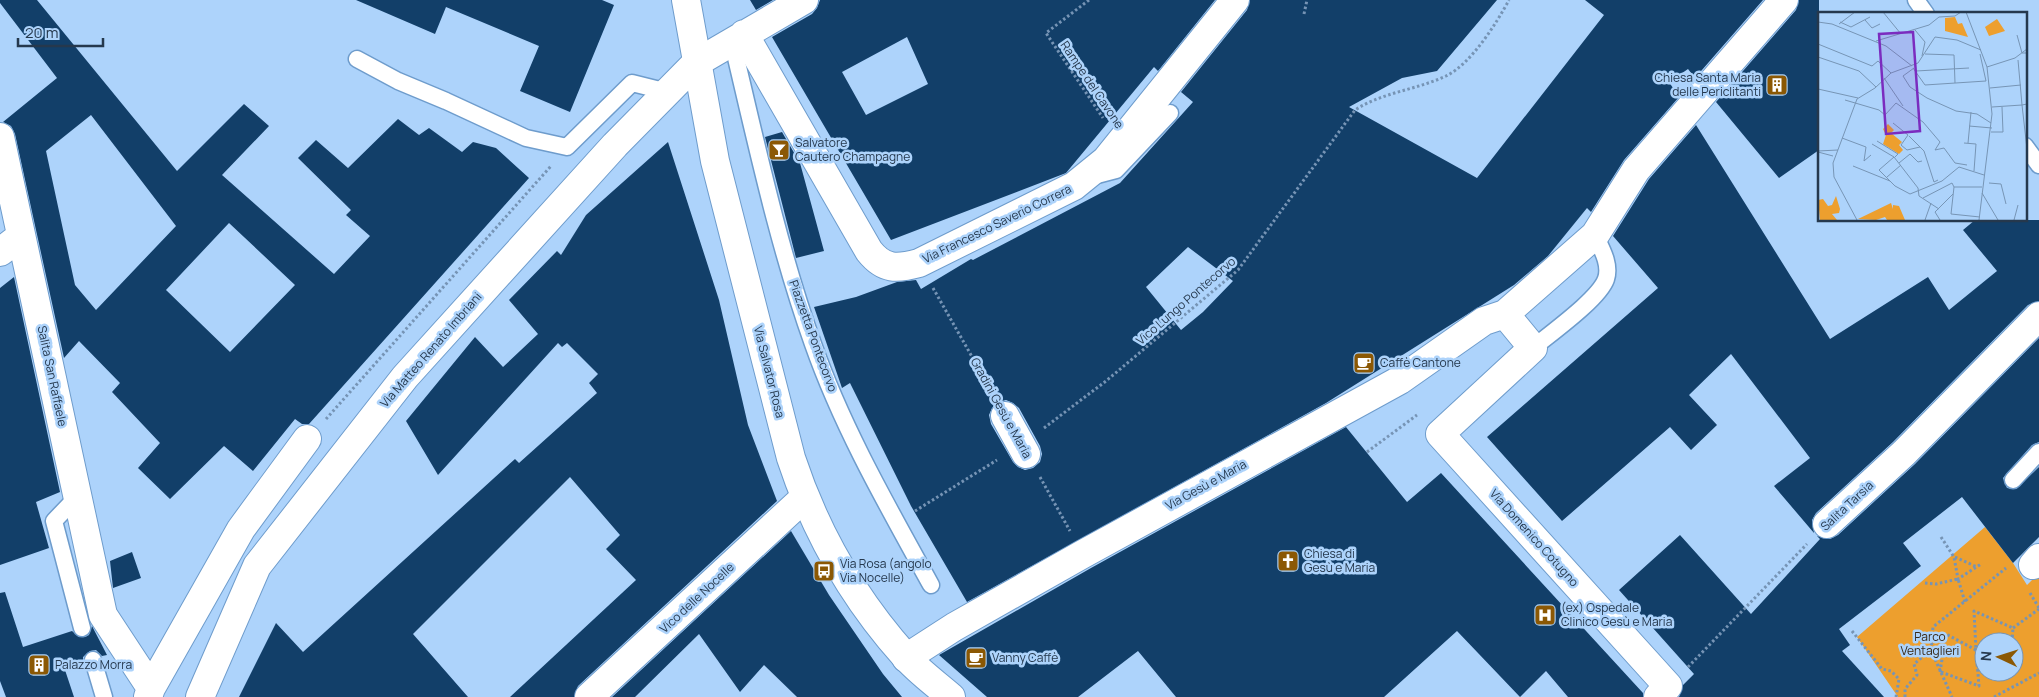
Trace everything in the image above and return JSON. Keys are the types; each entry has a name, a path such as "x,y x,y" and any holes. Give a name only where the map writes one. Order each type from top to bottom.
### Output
{"street":[{"name":"Via Salvator Rosa","path":"686,0 715,162 790,458 804,498 842,572 864,605 906,658 951,697"},
{"name":"Via Matteo Renato Imbriani","path":"200,697 257,566 405,377 615,145 696,64 804,0"},
{"name":"Via Francesco Saverio Correra","path":"738,38 869,251 877,261 892,267 924,271 1088,177 1120,143 1235,0"},
{"path":"1533,348 1506,314 1595,235 1636,170 1784,0"},
{"name":"Salita San Raffaele","path":"0,138 10,244 78,496 93,621 150,692"},
{"name":"Via Gesù e Maria","path":"906,658 1079,547 1400,380 1484,320 1506,314"},
{"name":"Salita Tarsia","path":"1827,524 1918,440 2039,316"},
{"name":"Via Domenico Cotugno","path":"1533,348 1440,434 1663,692"},
{"name":"Gradini Gesù e Maria","path":"1005,416 1024,449"},
{"path":"150,692 241,529 307,439"},
{"name":"Vico delle Nocelle","path":"589,697 804,498"}],"lane":[{"path":"1916,0 1925,12"},
{"name":"Piazzetta Pontecorvo","path":"738,38 793,284 810,337 854,442 931,586"},
{"path":"357,59 398,81 526,138 567,148 632,83 668,92"},
{"path":"1088,177 1116,170 1170,113"},
{"path":"2026,147 2039,164"},
{"path":"1533,348 1597,294 1606,278 1606,255 1595,235"},
{"path":"2013,480 2039,452"},
{"path":"93,660 104,697"}],"path":[{"name":"Rampe del Cavone","path":"1089,0 1046,33 1120,143"},
{"path":"1304,14 1307,0"},
{"name":"Vico Lungo Pontecorvo","path":"896,522 1024,449 1238,270 1355,110 1370,100 1440,79 1454,72 1469,59 1498,21 1509,0"},
{"path":"307,439 567,148"},
{"name":"Gradini Gesù e Maria","path":"924,271 1005,416"},
{"path":"1367,452 1421,413"},
{"name":"Gradini Gesù e Maria","path":"1024,449 1079,547"},
{"name":"Salita Tarsia","path":"1663,692 1827,524"},
{"path":"1941,537 1954,557 1964,602"},
{"path":"1954,557 1977,567"},
{"path":"1924,583 1936,584 1958,579 1981,564"},
{"path":"1952,697 1931,650 1933,627 1964,602 2027,568 2039,609 2013,628 2013,632"},
{"path":"1975,632 1974,611 2013,628"},
{"path":"1852,631 1882,669 1891,671 1899,679 1896,697"},
{"path":"1940,672 1946,634 1974,649"},
{"path":"1905,697 1905,689 1917,675 1914,664 1931,650"},
{"path":"1940,672 1979,686 1979,682"},
{"path":"1994,697 2039,673"}],"green space":[{"name":"Parco Ventaglieri","path":"1985,527 2013,563 2027,585 2039,573 2039,697 1898,697 1857,637"}],"building":[{"path":"0,0 37,0 177,171 244,104 269,126 222,175 334,274 370,236 346,215 351,210 298,158 316,140 348,168 398,119 419,135 429,128 462,152 473,142 496,148 529,178 309,424 302,424 295,419 253,471 224,446 170,499 138,468 160,443 112,392 120,383 79,341 64,358 15,134 11,126 3,122 57,78 0,3","holes":["91,115 176,226 96,310 75,285 46,151","229,223 295,285 230,352 166,290"]},
{"path":"356,0 602,0 614,5 570,112 520,91 539,46 446,7 435,34"},
{"path":"750,0 773,0 756,10"},
{"path":"820,0 1215,0 1158,71 1154,67 1066,173 891,240 772,37 812,14","holes":["907,37 928,84 866,115 842,72"]},
{"path":"1250,0 1497,0 1437,71 1402,78 1349,107 1477,178 1604,15 1585,0 1763,0 1695,78 1688,69 1669,82 1679,97 1624,160 1591,212 1587,208 1548,256 1514,285 1326,403 967,602 911,506 850,383 842,388 814,307 856,297 897,282 916,280 921,289 971,259 973,260 1120,183 1193,102 1181,92 1247,10","holes":["1188,247 1233,281 1203,312 1181,330 1146,287","1006,400 1019,408 1040,446 1042,454 1040,462 1033,468 1025,470 1013,462 991,424 989,415 992,408 998,402"]},
{"path":"1799,0 1819,0 1818,151 1779,178 1716,102 1796,10"},
{"path":"1696,125 1830,339 1928,277 1949,310 1997,271 1963,230 1974,221 2039,220 2039,301 2028,305 1893,442 1816,513 1812,520 1814,533 1774,486 1810,458 1731,354 1689,395 1717,425 1691,450 1670,427 1562,521 1487,437 1658,288 1613,236 1649,179"},
{"path":"782,132 800,163 824,251 796,258 765,137"},
{"path":"668,142 719,300 748,425 777,501 578,686 574,697 510,697 636,580 606,549 620,535 570,477 413,634 468,697 239,697 276,623 303,652 515,459 519,463 597,393 589,383 598,374 567,343 562,347 558,343 438,475 406,421 475,337 503,367 538,334 509,300 557,251 561,255 586,215"},
{"path":"14,277 60,492 36,502 49,548 0,565 0,288"},
{"path":"2039,338 2039,442 2032,445 2003,478 2007,488 2016,489 2039,467 2039,537 2013,563 1962,497 1903,543 1921,566 1839,629 1850,645 1842,651 1884,697 1679,697 1683,685 1694,674 1619,590 1680,535 1751,614 1820,539 1817,536 1830,539 1838,535 1915,464"},
{"path":"1346,427 1407,502 1441,473 1643,693 1643,697 1568,697 1546,671 1520,697 1457,631 1384,697 1176,697 1138,651 1078,697 987,697 939,655 1091,568"},
{"path":"791,531 829,595 883,674 902,697 797,697 764,665 740,692 699,634 635,697 612,697"},
{"path":"132,552 141,578 113,588 110,561"},
{"name":"Palazzo Morra","path":"5,592 23,647 72,631 79,637 85,637 89,635 92,626 107,655 102,656 96,650 90,651 83,657 83,663 65,670 74,697 6,697 0,681 0,593"}],"place":[{"name":"Chiesa Santa Maria delle Periclitanti","path":"1777,85"},
{"name":"Salvatore Cautero Champagne","path":"779,150"},
{"name":"Caffè Cantone","path":"1364,363"},
{"name":"Chiesa di Gesù e Maria","path":"1288,561"},
{"name":"Via Rosa (angolo Via Nocelle)","path":"824,571"},
{"name":"(ex) Ospedale Clinico Gesù e Maria","path":"1545,615"},
{"name":"Vanny Caffè","path":"976,658"},
{"name":"Palazzo Morra","path":"39,665"}]}
